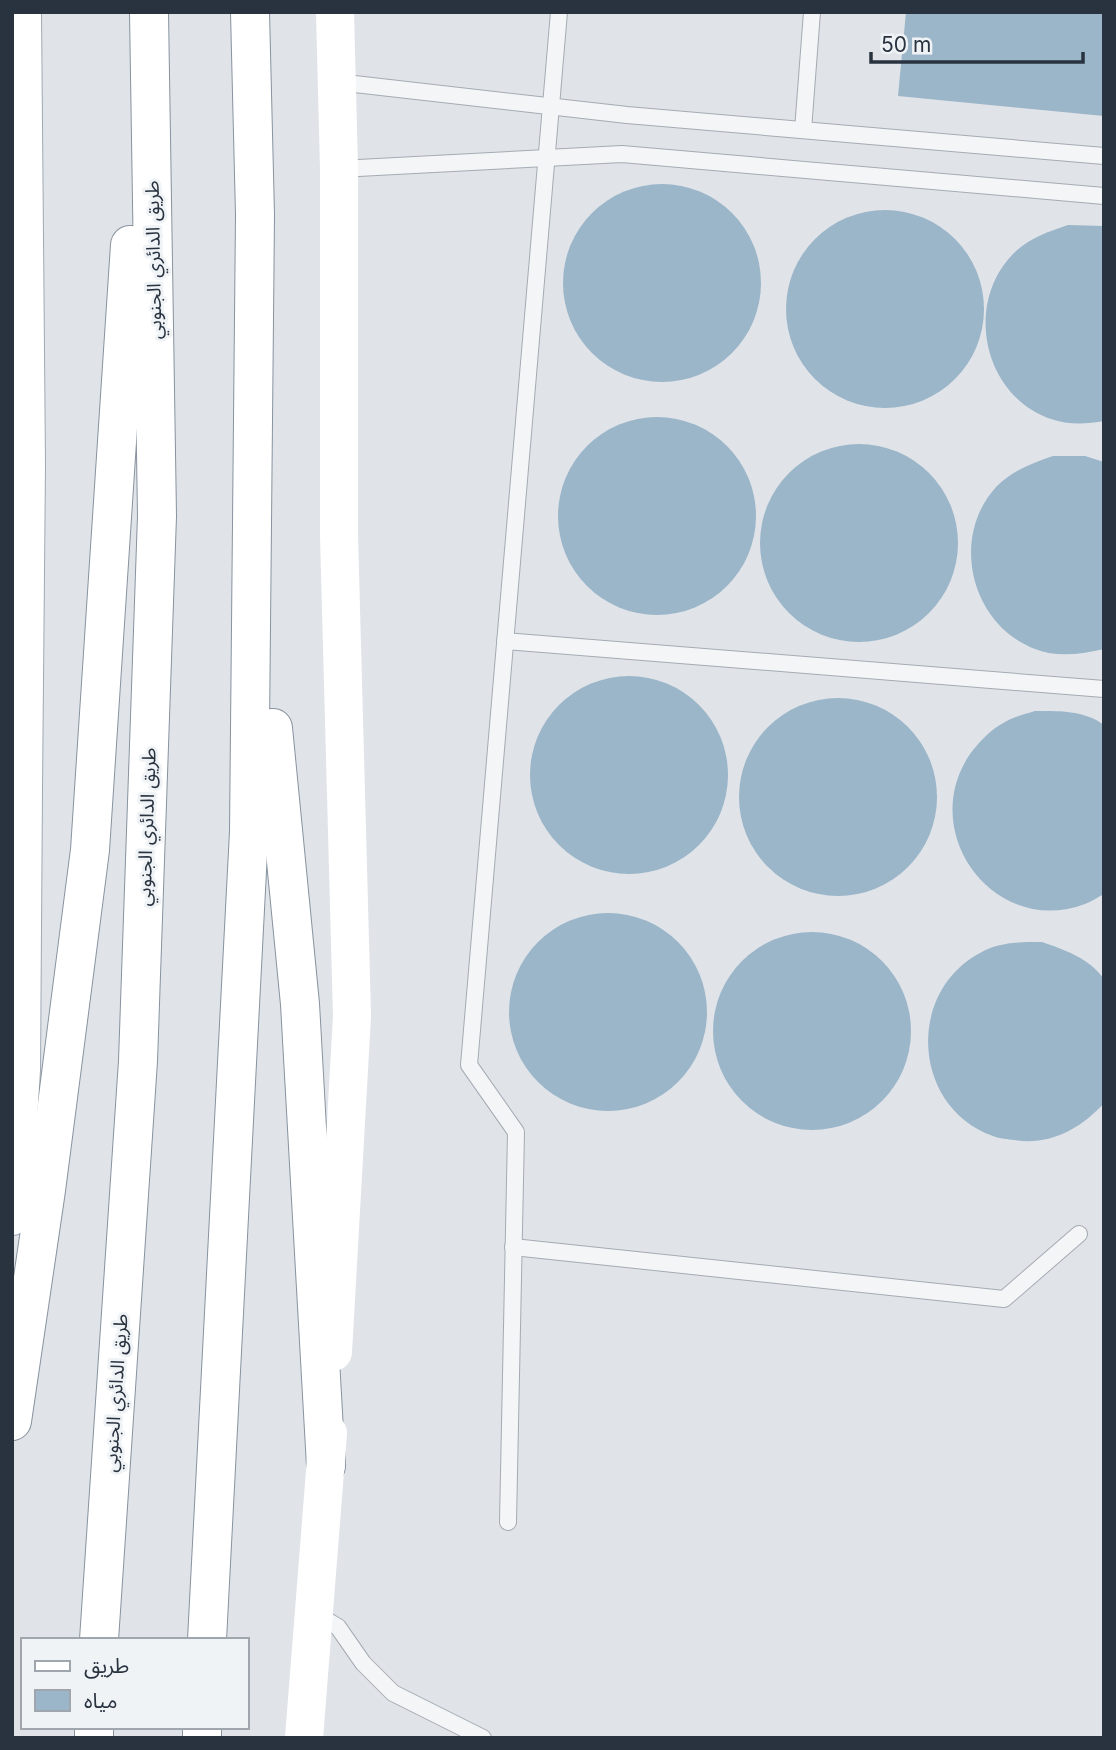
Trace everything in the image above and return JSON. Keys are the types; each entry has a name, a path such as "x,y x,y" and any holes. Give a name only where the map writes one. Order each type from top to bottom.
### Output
{"main road":[{"path":"12,1216 21,1070 18,794 26,450 22,12"},
{"path":"12,1422 46,1190 90,850 148,12"},
{"name":"طريق الدائري الجنوبي","path":"99,1638 138,1061 158,516 148,12"},
{"path":"207,1638 249,832 255,215 250,12"},
{"path":"304,1738 326,1466 352,1016 339,535 339,169 335,12"},
{"path":"253,398 276,771 300,1004 326,1466"}],"lane":[{"path":"508,1522 516,1132 469,1065 559,12"},
{"path":"803,130 812,12"},
{"path":"337,82 627,115 1104,156"},
{"path":"339,169 622,155 1104,196"},
{"path":"505,641 1104,689"},
{"path":"513,1247 1004,1299 1079,1234"},
{"path":"314,1613 338,1628 363,1664 393,1693 483,1738"}],"water":[{"path":"906,12 1104,12 1104,116 898,96"},
{"path":"662,184 700,191 717,200 732,213 745,228 754,245 761,283 754,321 745,338 732,353 717,366 700,375 662,382 624,375 607,366 592,353 579,338 570,321 563,283 570,245 579,228 592,213 607,200 624,191"},
{"path":"885,210 904,211 923,217 940,226 955,239 968,254 977,271 983,290 983,328 977,347 968,364 955,379 940,392 923,401 904,407 885,408 866,407 847,401 830,392 815,379 802,364 793,347 787,328 786,309 787,290 793,271 802,254 815,239 830,226 847,217 866,211"},
{"path":"1068,225 1104,226 1104,421 1064,422 1051,419 1028,407 1010,391 988,348 988,299 997,276 1012,255 1024,245 1045,233"},
{"path":"657,417 695,424 712,433 727,446 740,461 749,478 756,516 749,554 740,571 727,586 712,599 695,608 657,615 619,608 602,599 587,586 574,571 565,554 558,516 565,478 574,461 587,446 602,433 619,424"},
{"path":"859,444 897,451 914,460 929,473 942,488 951,505 958,543 951,581 942,598 929,613 914,626 897,635 859,642 821,635 804,626 789,613 776,598 767,581 760,543 767,505 776,488 789,473 804,460 821,451"},
{"path":"1053,456 1085,456 1104,462 1104,649 1079,654 1044,652 1013,637 995,621 982,600 974,578 971,554 974,530 982,507 997,486 1016,471"},
{"path":"629,676 667,683 684,692 699,705 712,720 721,737 728,775 721,813 712,830 699,845 684,858 667,867 629,874 591,867 574,858 559,845 546,830 537,813 530,775 537,737 546,720 559,705 574,692 591,683"},
{"path":"838,698 876,705 893,714 908,727 921,742 930,759 937,797 930,835 921,852 908,867 893,880 876,889 838,896 800,889 783,880 768,867 755,852 746,835 739,797 746,759 755,742 768,727 783,714 800,705"},
{"path":"1035,711 1079,714 1104,725 1104,894 1085,904 1052,911 1022,906 995,893 974,872 959,846 953,816 956,785 970,754 1000,725"},
{"path":"608,913 646,920 663,929 678,942 691,957 700,974 707,1012 700,1050 691,1067 678,1082 663,1095 646,1104 608,1111 570,1104 553,1095 538,1082 525,1067 516,1050 509,1012 516,974 525,957 538,942 553,929 570,920"},
{"path":"812,932 850,939 867,948 882,961 895,976 904,993 911,1031 904,1069 895,1086 882,1101 867,1114 850,1123 812,1130 774,1123 757,1114 742,1101 729,1086 720,1069 713,1031 720,993 729,976 742,961 757,948 774,939"},
{"path":"1042,942 1084,960 1104,979 1104,1103 1075,1128 1052,1138 1027,1141 998,1138 966,1122 947,1101 934,1076 928,1049 930,1021 939,995 956,971 980,953 1002,945"}]}
